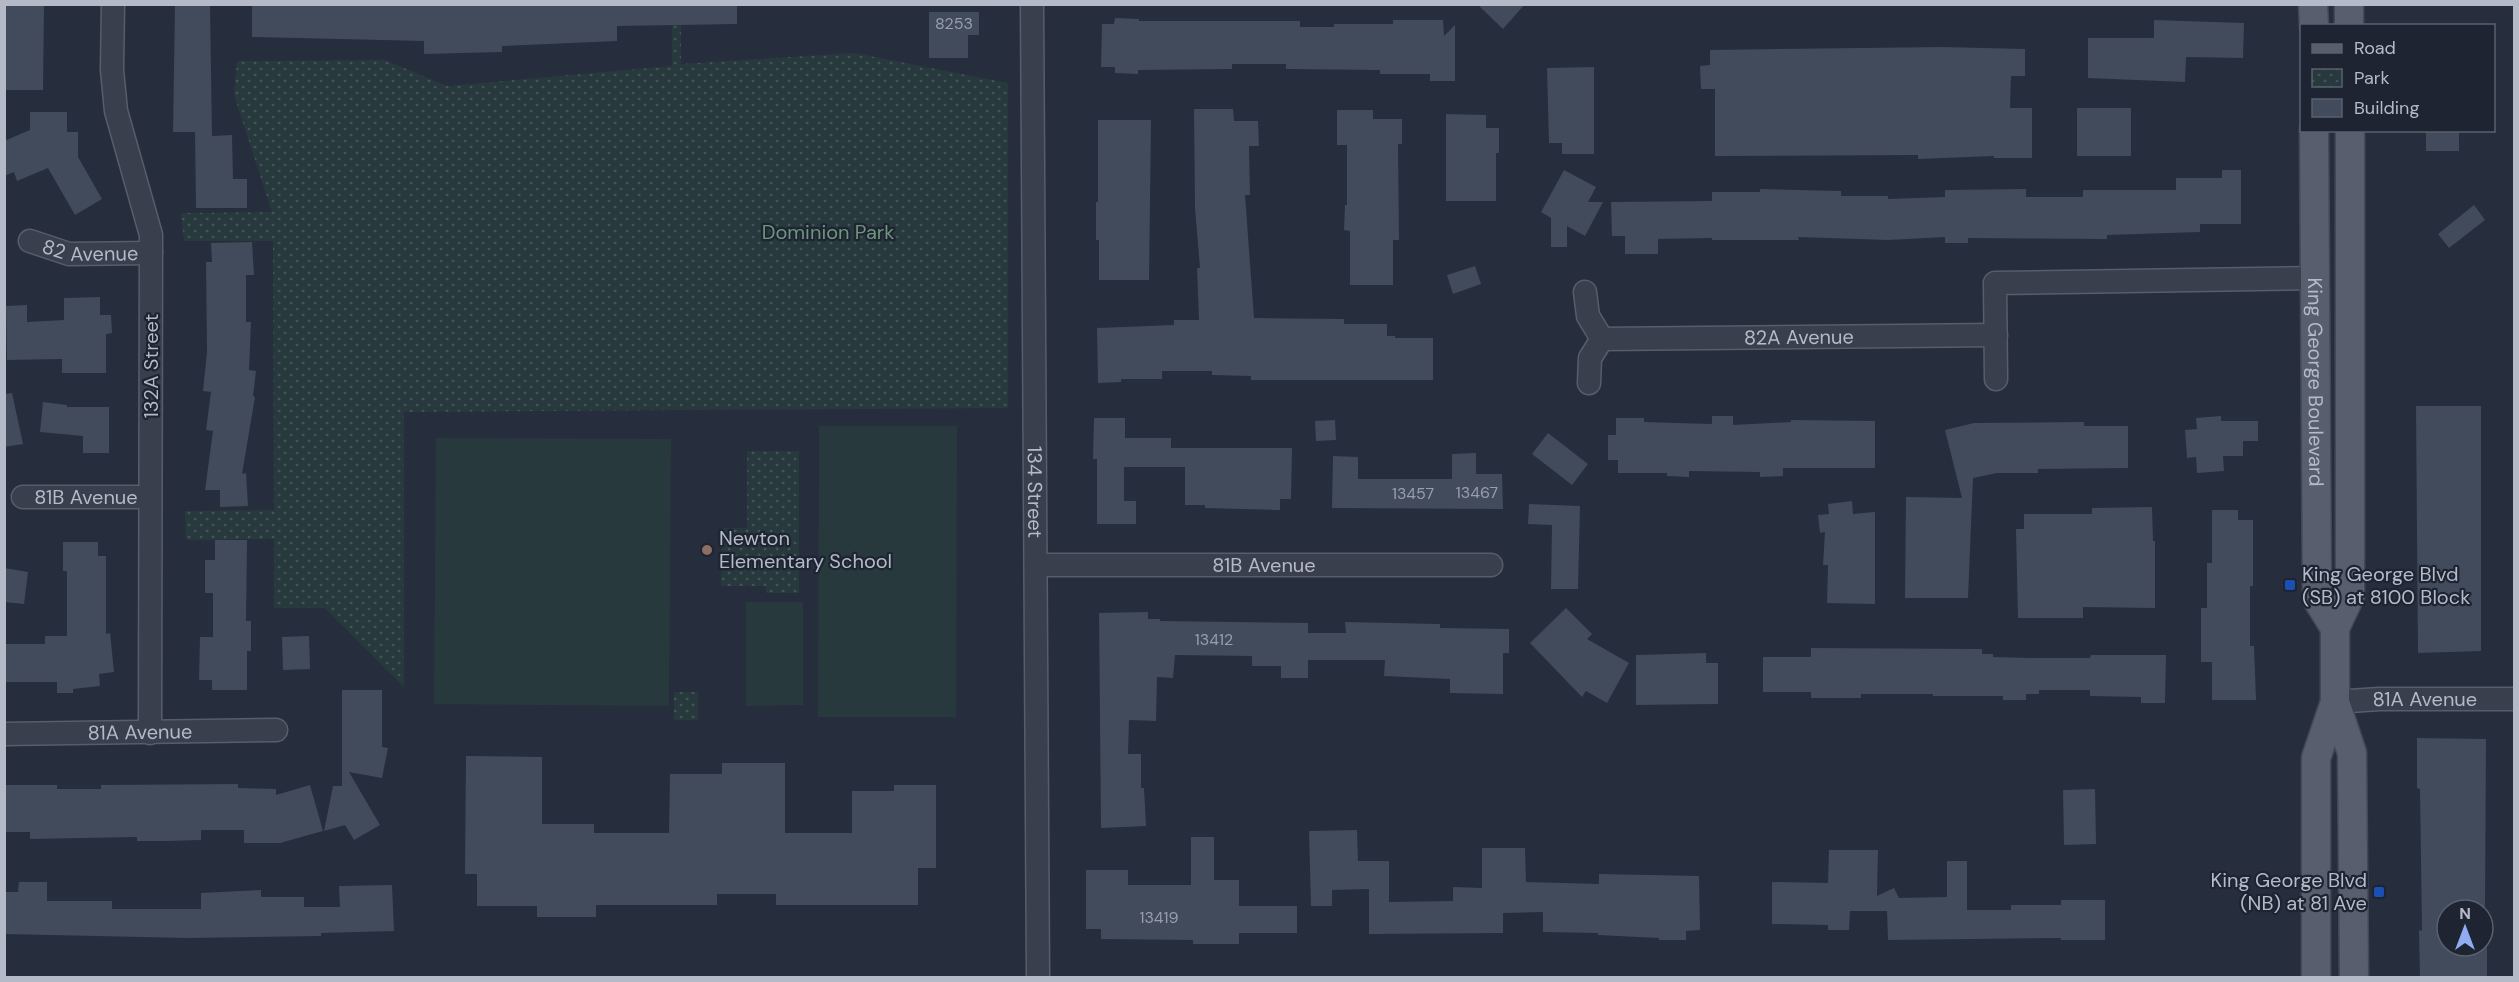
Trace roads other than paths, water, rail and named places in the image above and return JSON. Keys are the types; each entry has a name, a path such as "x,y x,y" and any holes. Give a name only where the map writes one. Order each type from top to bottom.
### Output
{"main road":[{"path":"2313,4 2314,24"},
{"path":"2349,4 2349,24"},
{"name":"King George Boulevard","path":"2314,132 2317,599 2335,628"},
{"name":"King George Boulevard","path":"2350,132 2350,596 2335,628 2335,702 2352,753 2354,978"},
{"name":"King George Boulevard","path":"2316,978 2316,758 2335,702"}],"street":[{"name":"132A Street","path":"113,4 112,70 116,111 147,219 151,253 150,733"},
{"name":"134 Street","path":"1032,4 1038,978"},
{"name":"82 Avenue","path":"30,241 69,254 151,253"},
{"path":"1996,379 1995,283 2315,278"},
{"path":"1585,292 1588,316 1602,339 1590,358 1589,383"},
{"name":"82A Avenue","path":"1602,339 1996,335"},
{"name":"81B Avenue","path":"23,497 150,497"},
{"name":"81B Avenue","path":"1036,565 1491,565"},
{"name":"81A Avenue","path":"2335,702 2379,699 2514,699"},
{"name":"81A Avenue","path":"4,734 276,730"}],"place":[{"name":"Newton Elementary School","path":"707,550"},
{"name":"King George Blvd (SB) at 8100 Block","path":"2290,585"},
{"name":"King George Blvd (NB) at 81 Ave","path":"2379,892"}],"park label":[{"name":"Dominion Park","path":"828,232"}]}
